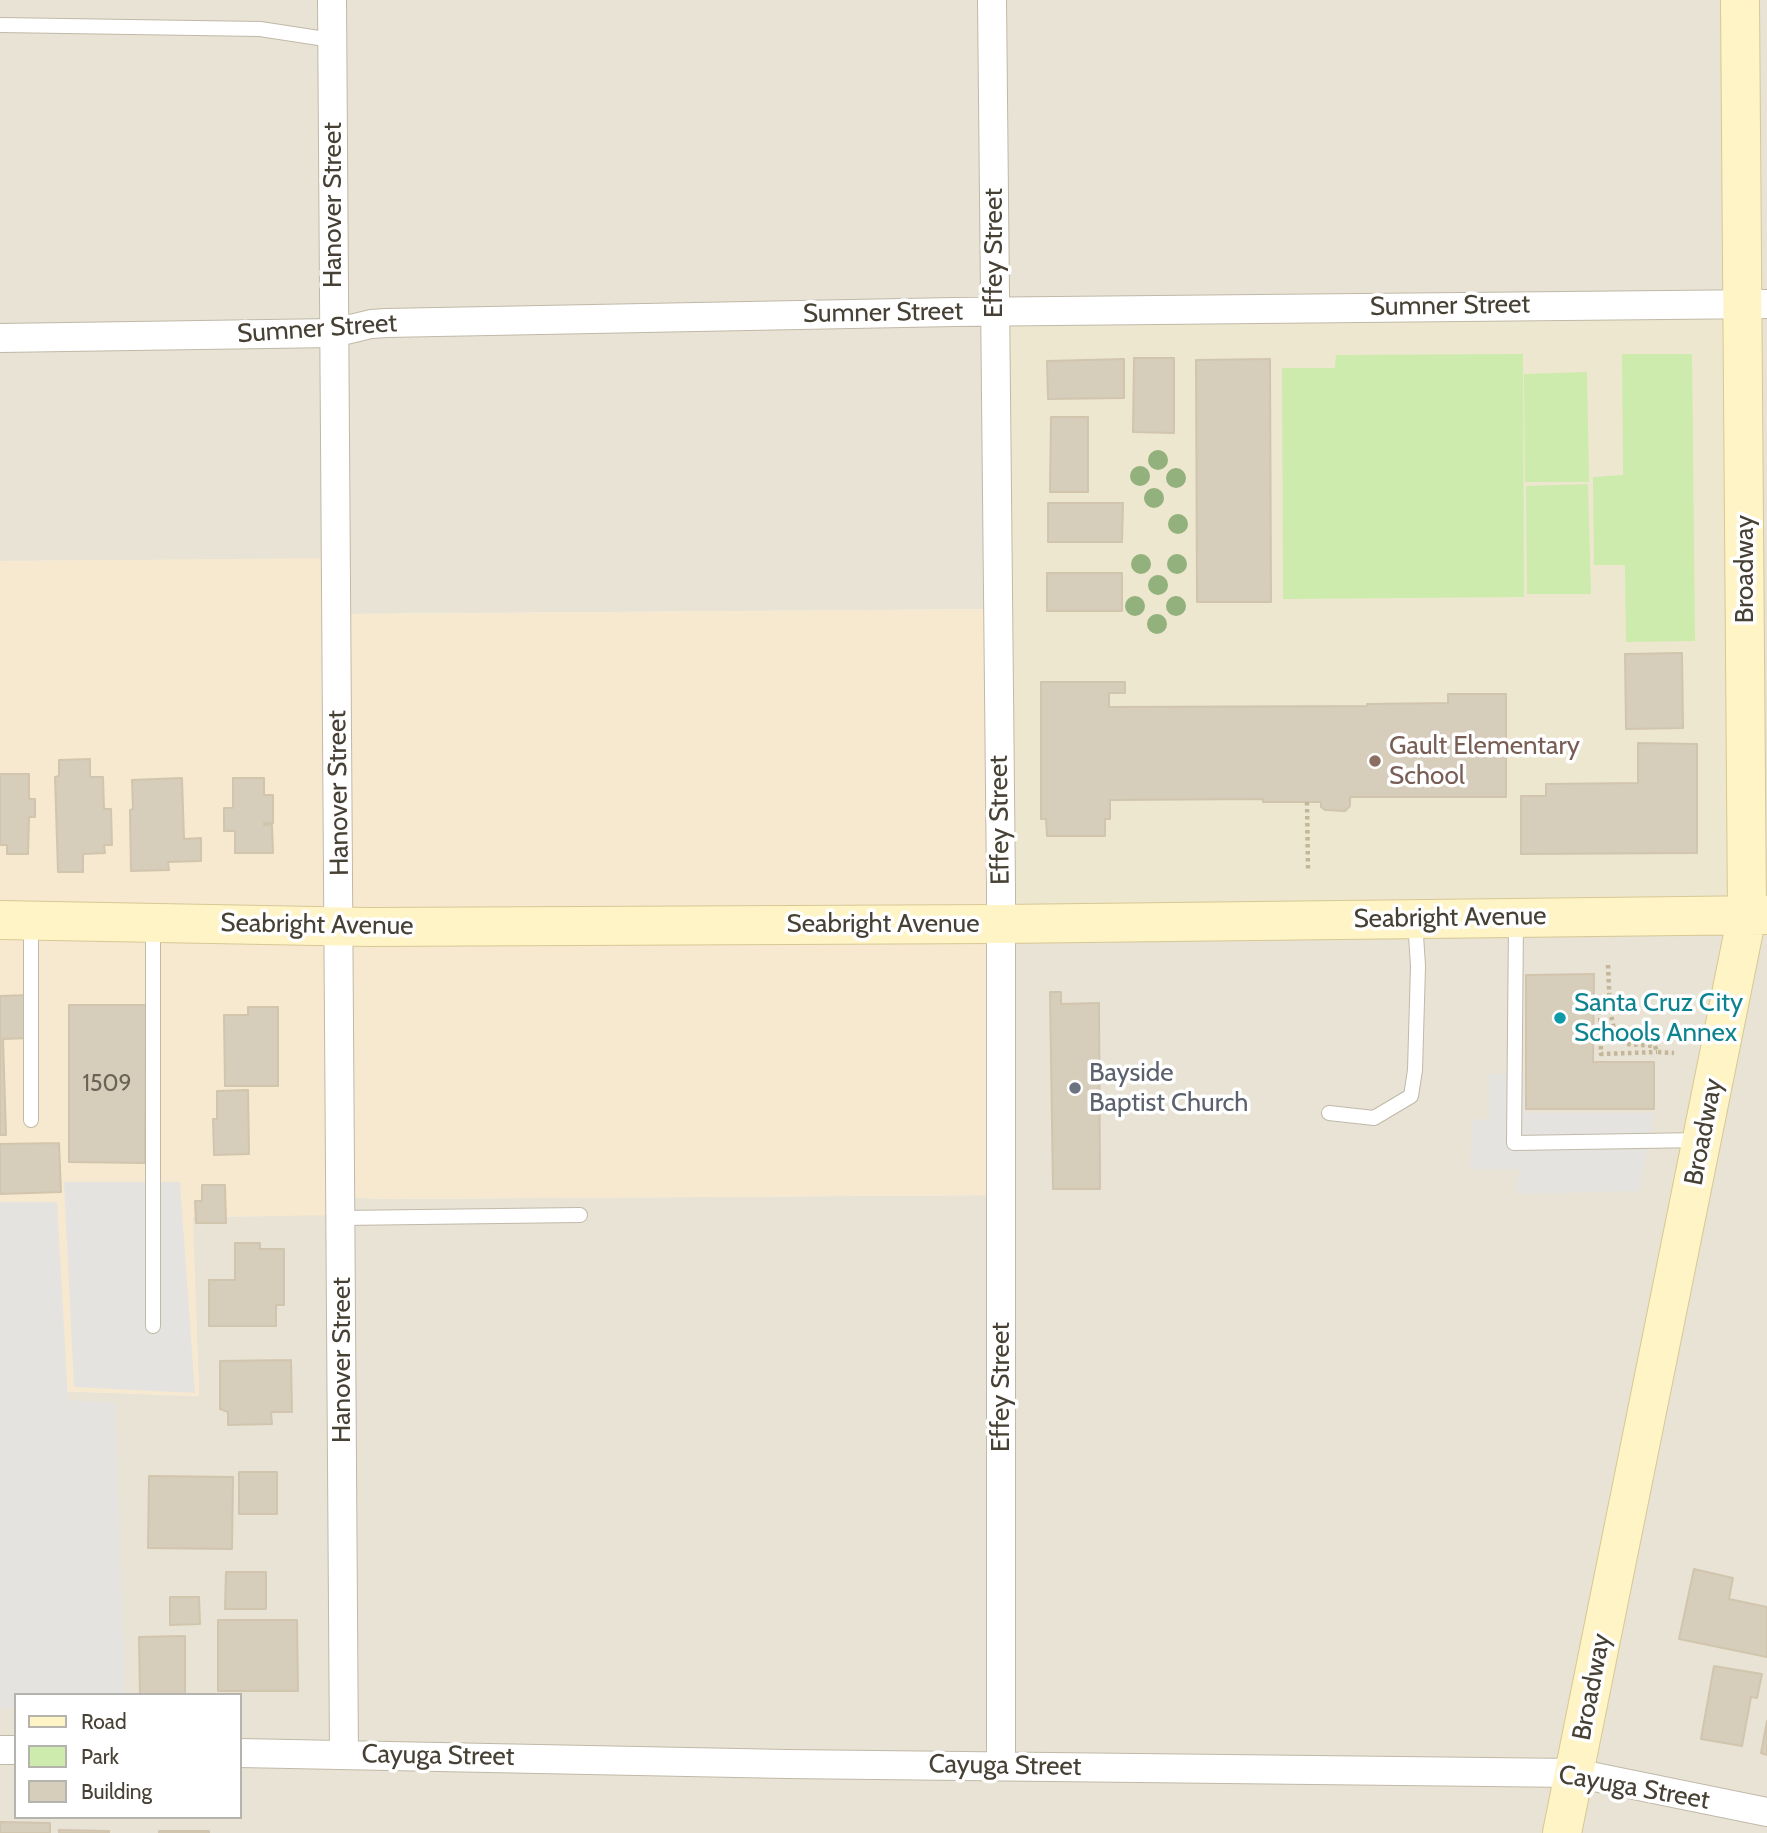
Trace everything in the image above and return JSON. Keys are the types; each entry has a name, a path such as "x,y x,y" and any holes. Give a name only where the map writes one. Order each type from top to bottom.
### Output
{"main road":[{"name":"Broadway","path":"1562,1833 1703,1140 1757,915 1755,303 1740,0"},
{"name":"Seabright Avenue","path":"15,920 339,927 1000,924 1757,915"}],"street":[{"name":"Hanover Street","path":"332,0 344,1754"},
{"name":"Effey Street","path":"992,0 1000,924 1001,1765"},
{"name":"Sumner Street","path":"0,338 334,333 386,323 995,312 1755,303"},
{"name":"Cayuga Street","path":"242,1753 787,1764 1575,1773 1767,1812"}],"lane":[{"path":"0,25 260,29 332,40"},
{"path":"1516,917 1514,1143 1703,1140"},
{"path":"1329,1113 1374,1118 1411,1096 1415,1070 1418,966 1415,918"},
{"path":"15,920 31,1120"},
{"path":"153,923 153,1326"},
{"path":"341,1218 580,1215"}],"path":[{"path":"1307,802 1308,869"},
{"path":"1608,965 1609,1010 1616,1038 1626,1044 1655,1046 1657,1052"},
{"path":"1609,1010 1600,1010 1601,1054 1674,1052"}],"shaded area":[{"path":"0,0 1767,0 1767,1833 0,1833 0,1389 199,1396 192,1217 272,1216 344,1197 387,1199 1008,1195 1005,609 344,614 343,559 0,561"},
{"name":"Gault Elementary School","path":"1744,304 1745,913 1007,918 1003,308"},
{"path":"343,558 344,614 1005,609 1009,1195 387,1199 344,1197 345,1215 193,1217 199,1396 0,1389 0,561"},
{"path":"1489,1074 1524,1075 1524,1113 1654,1113 1639,1191 1516,1194 1520,1169 1470,1169 1472,1120 1489,1119"},
{"path":"64,1182 180,1182 195,1393 74,1387"},
{"path":"0,1202 57,1202 68,1400 115,1403 125,1693 14,1693 14,1708 0,1708"}],"green space":[{"path":"1523,354 1524,597 1283,599 1282,368 1335,368 1336,355"},
{"path":"1622,354 1692,354 1695,641 1626,642 1625,565 1594,565 1593,477 1623,475"},
{"path":"1587,372 1589,482 1525,482 1524,374"},
{"path":"1588,484 1591,594 1527,594 1526,486"}],"building":[{"path":"1134,358 1174,358 1174,433 1133,432"},
{"path":"1124,359 1124,398 1048,399 1047,361"},
{"path":"1270,359 1271,602 1197,602 1196,360"},
{"path":"1051,417 1088,417 1088,492 1050,492"},
{"path":"1048,503 1123,503 1122,542 1048,542"},
{"path":"1047,573 1122,573 1122,611 1047,611"},
{"path":"1682,653 1683,728 1626,729 1625,654"},
{"path":"1041,682 1125,682 1125,693 1109,693 1109,707 1367,706 1448,703 1448,694 1506,694 1506,797 1350,797 1350,806 1345,811 1325,810 1321,807 1321,802 1263,802 1263,799 1110,800 1110,819 1105,819 1105,836 1047,836 1046,819 1041,819"},
{"path":"1638,743 1697,744 1697,853 1521,854 1521,796 1546,796 1546,784 1638,783"},
{"path":"90,759 90,777 103,777 104,809 111,809 112,845 104,845 105,853 83,854 83,872 58,872 55,777 59,776 59,760"},
{"path":"0,774 29,774 29,799 35,799 35,817 29,817 28,854 7,854 7,845 0,845"},
{"path":"182,778 184,839 201,838 201,861 168,862 169,870 131,871 132,780"},
{"path":"233,778 264,778 264,795 273,795 273,823 264,825 272,825 273,853 235,853 235,831 224,831 224,808 233,808"},
{"name":"Santa Cruz City Schools Annex","path":"1594,974 1593,1062 1654,1062 1654,1109 1526,1109 1526,975"},
{"name":"Bayside Baptist Church","path":"1050,992 1061,992 1061,1004 1099,1003 1100,1189 1053,1189"},
{"path":"29,995 31,1038 3,1039 6,1135 0,1135 0,996"},
{"path":"69,1005 146,1005 145,1163 69,1162"},
{"path":"248,1007 278,1007 278,1086 225,1086 224,1015 248,1015"},
{"path":"248,1090 249,1154 214,1155 213,1119 217,1119 217,1091"},
{"path":"59,1143 61,1192 0,1194 0,1144"},
{"path":"202,1185 225,1185 226,1223 196,1223 195,1201 202,1201"},
{"path":"235,1243 260,1243 260,1249 284,1249 284,1305 276,1305 276,1326 209,1326 209,1280 235,1280"},
{"path":"291,1360 292,1412 271,1412 272,1424 228,1425 228,1412 220,1409 220,1361"},
{"path":"239,1472 277,1472 277,1514 239,1514"},
{"path":"149,1476 233,1477 232,1549 148,1548"},
{"path":"1694,1569 1733,1578 1729,1599 1767,1607 1767,1657 1679,1639"},
{"path":"226,1572 266,1572 266,1609 225,1609"},
{"path":"170,1597 199,1597 200,1624 170,1625"},
{"path":"218,1620 297,1620 298,1691 218,1691"},
{"path":"185,1636 185,1693 140,1693 139,1637"},
{"path":"1714,1666 1762,1674 1757,1698 1751,1697 1742,1746 1701,1739"},
{"path":"1767,1721 1767,1755 1761,1753"},
{"path":"0,1822 50,1823 50,1833 0,1833"},
{"path":"59,1830 109,1831 109,1833 59,1833"},
{"path":"209,1831 209,1833 159,1833"}],"place":[{"name":"Gault Elementary School","path":"1375,761"},
{"name":"Santa Cruz City Schools Annex","path":"1560,1018"},
{"name":"Bayside Baptist Church","path":"1075,1088"}]}
